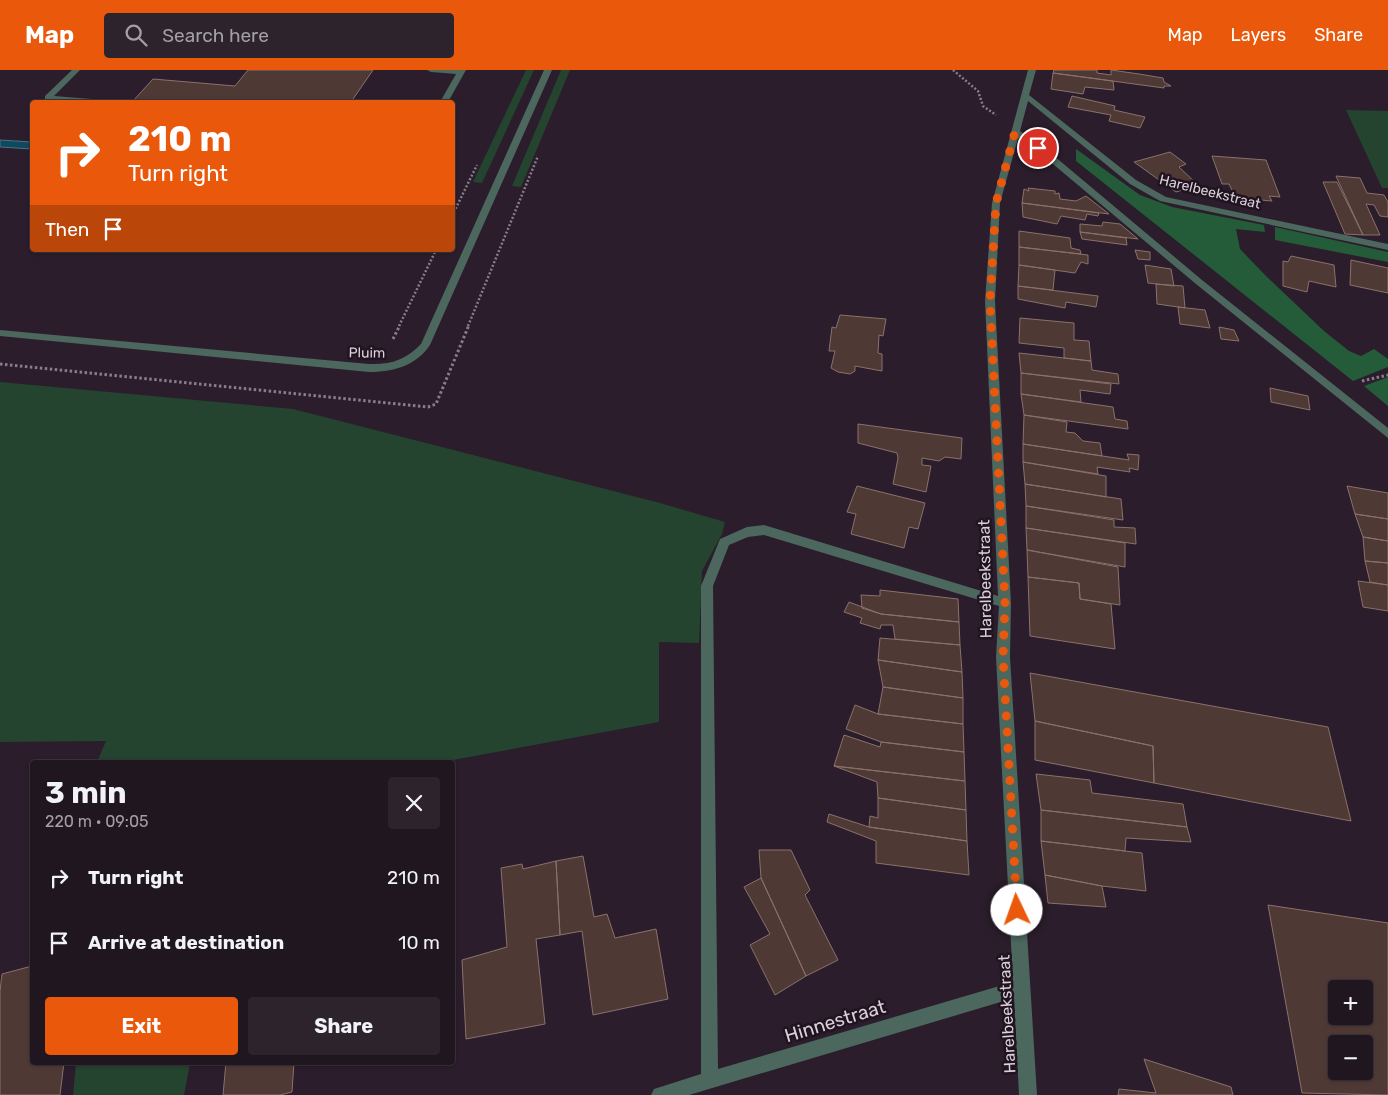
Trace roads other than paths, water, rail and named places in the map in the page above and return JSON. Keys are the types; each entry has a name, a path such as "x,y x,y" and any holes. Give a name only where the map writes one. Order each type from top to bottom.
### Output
{"street":[{"path":"76,70 48,98 76,100"},
{"path":"431,70 461,71 445,100"},
{"name":"Pluim","path":"0,333 379,368 404,363 417,355 425,345 548,70"},
{"name":"Harelbeekstraat","path":"1028,1095 1003,657 1005,603 990,301 996,203 1032,70"},
{"name":"Harelbeekstraat","path":"1025,95 1133,182 1163,198 1388,247"},
{"path":"1016,127 1038,148 1199,282 1388,434"},
{"path":"710,1080 707,586 724,542 747,532 764,530 1005,603"},
{"name":"Hinnestraat","path":"660,1095 1022,988"}],"water":[{"path":"0,140 30,142 30,149 0,147"}]}
